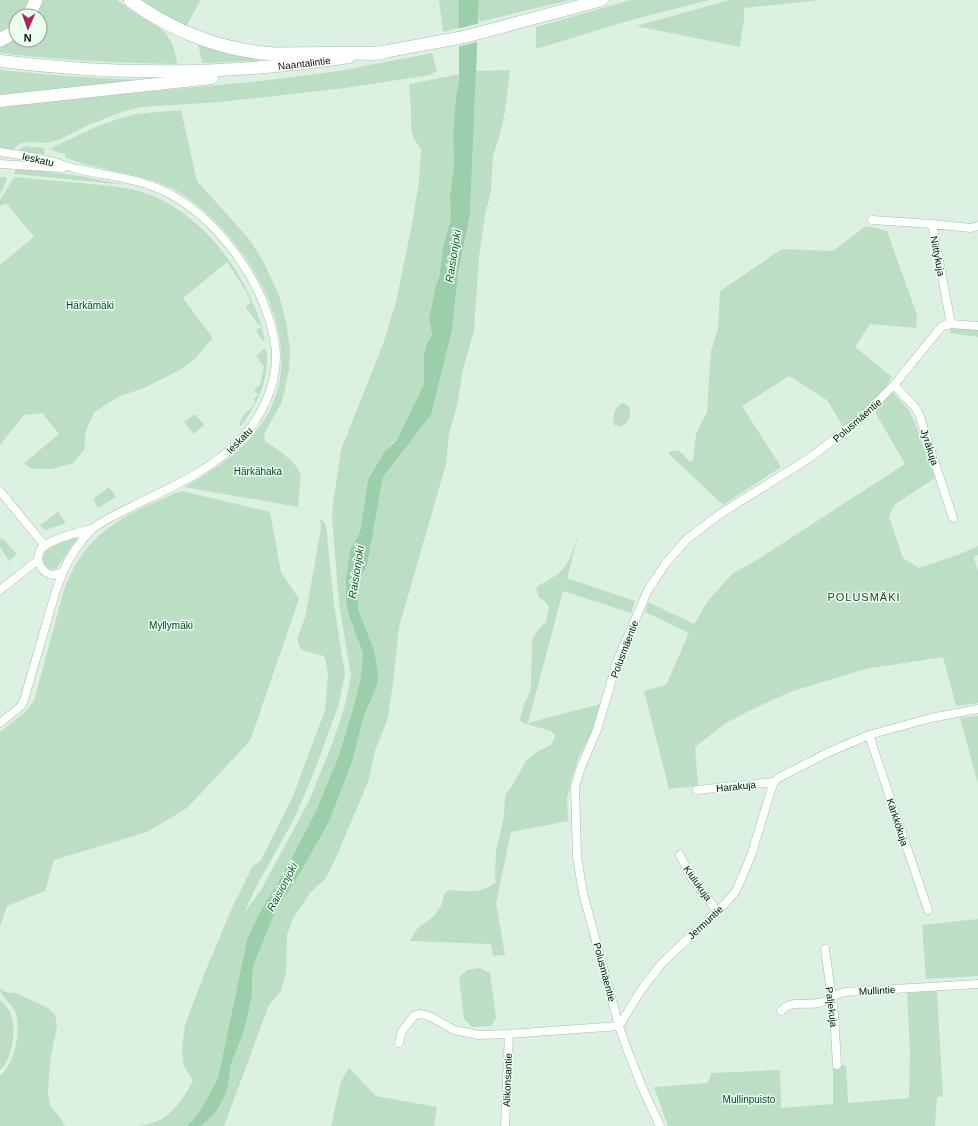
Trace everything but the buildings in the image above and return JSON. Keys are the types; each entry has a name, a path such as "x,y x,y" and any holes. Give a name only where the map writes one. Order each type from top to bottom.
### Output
{"main road":[{"path":"130,0 154,16 178,29 204,40 257,53 382,52"},
{"name":"Naantalintie","path":"0,61 62,68 139,72 219,71 278,67 428,44 503,27 602,0"},
{"path":"0,101 192,81 278,67"}],"street":[{"name":"Ieskatu","path":"0,152 41,159 76,169 140,182 165,192 184,202 210,224 247,270 268,316 274,337 276,355 272,386 264,407 252,426 229,450 198,474 91,529 74,550 61,574 24,700 20,707 0,723"},
{"name":"Ieskatu","path":"0,164 76,169"},
{"name":"Niittykuja","path":"872,220 932,224 952,324"},
{"path":"932,224 971,228 978,226"},
{"path":"952,324 978,326"},
{"name":"Polusmäentie","path":"660,1126 626,1049 580,879 577,857 574,796 577,778 597,730 618,659 648,590 666,563 687,539 720,514 811,457 842,435 873,407 894,385 942,326 952,324"},
{"name":"Jyräkuja","path":"894,385 915,407 919,414 953,518"},
{"path":"0,491 45,546"},
{"path":"61,574 48,574 42,569 38,560 38,554 42,548 73,534 91,529"},
{"path":"0,590 38,560"},
{"path":"774,782 780,777 829,752 869,735 932,718 978,710"},
{"name":"Kärkkökuja","path":"869,735 928,910"},
{"name":"Jermuntie","path":"619,1026 641,990 662,963 730,899 740,884 774,782"},
{"name":"Harakuja","path":"697,790 774,782"},
{"name":"Kiulukuja","path":"680,855 691,877 717,911"},
{"name":"Paljekuja","path":"825,949 835,1028 837,1065"},
{"name":"Mullintie","path":"781,1011 789,1004 819,1003 844,992 978,984"},
{"path":"399,1042 402,1031 414,1016 420,1014 426,1015 454,1030 466,1034 479,1035 619,1026"},
{"name":"Alikonsantie","path":"505,1126 509,1034"}],"green space":[{"path":"0,0 31,0 27,8 8,8 8,30 0,35"},
{"path":"41,0 117,0 158,26 166,34 172,43 177,64 88,61 0,53 0,44 8,40 8,48 48,48 48,8 38,8"},
{"path":"137,0 200,0 200,1 186,27"},
{"path":"439,0 459,0 459,28 443,32"},
{"path":"479,0 570,0 479,22"},
{"path":"631,0 709,0 628,21 536,49 536,27"},
{"path":"730,0 821,0 744,8 740,47 636,26"},
{"path":"198,43 258,57 259,59 257,61 202,63"},
{"path":"432,53 437,71 430,75 345,88 220,102 141,107 125,111 88,125 59,140 45,143 21,143 12,150 0,147 0,108 15,104 271,80 339,71"},
{"path":"0,70 66,76 141,80 0,97"},
{"path":"510,70 505,111 493,156 491,191 485,215 479,257 474,331 463,369 457,405 449,434 446,464 399,627 388,718 375,751 368,782 334,862 326,878 310,893 292,920 287,935 286,973 281,991 269,1005 224,1126 201,1126 217,1111 227,1091 231,1064 245,1028 252,996 252,974 254,964 276,910 300,873 329,822 352,762 363,719 377,685 374,650 358,609 359,579 367,566 383,477 431,415 452,330 458,273 470,215 476,71"},
{"path":"459,74 453,135 454,166 450,195 451,219 443,247 439,278 436,285 429,319 432,335 426,345 424,355 424,384 397,440 392,443 368,480 360,532 350,550 346,578 346,600 349,616 363,653 360,681 351,716 338,758 315,813 288,865 258,916 247,940 218,1078 207,1099 194,1119 187,1126 139,1126 155,1122 167,1115 182,1099 193,1081 184,1066 182,1048 185,1025 205,972 235,901 252,867 261,860 293,796 325,710 328,676 326,661 324,656 305,651 300,648 297,639 305,618 321,528 320,519 326,525 334,605 345,674 338,707 312,777 294,819 256,887 244,913 261,890 309,801 334,739 344,709 351,676 339,603 332,518 341,450 383,344 396,302 413,219 419,181 421,150 413,137 409,86 410,84"},
{"name":"Härkähaka","path":"181,110 197,181 250,240 263,261 279,295 286,322 290,350 289,370 281,404 264,434 265,441 295,464 300,473 301,480 298,507 184,487 212,470 239,450 261,425 270,410 276,395 281,368 280,339 273,311 261,284 245,257 227,234 206,213 174,189 138,176 79,162 65,157 65,154 49,149 98,126 118,119 136,114"},
{"path":"25,146 44,148 45,154 18,151"},
{"path":"16,168 81,176 126,185 14,174"},
{"path":"0,177 6,177 7,180 0,194"},
{"name":"Härkämäki","path":"14,177 102,185 135,190 159,199 181,212 201,228 220,248 235,269 248,292 258,316 265,340 263,341 256,331 261,327 246,308 246,306 251,303 246,291 227,262 183,298 212,337 212,339 195,359 180,370 144,388 118,397 94,412 86,431 84,450 73,463 52,469 30,468 24,463 59,434 42,413 24,415 0,445 0,265 34,237 6,203 1,206 0,205 0,200"},
{"path":"866,226 887,231 917,315 916,328 870,324 855,347 892,377 873,407 858,421 843,426 827,400 789,376 742,406 781,467 723,505 668,453 675,450 680,452 690,462 693,460 696,434 707,412 711,351 718,329 720,291 782,249 833,251"},
{"path":"951,324 978,326 978,337 950,333"},
{"path":"266,349 267,359 265,380 257,400 241,426 239,423 245,413 251,409 255,402 253,400 258,395 254,390 260,385 264,367 256,356"},
{"path":"890,389 908,409 915,423 935,478 894,505 889,517 903,558 919,568 960,554 978,546 978,555 974,557 978,572 978,703 956,706 943,657 865,669 790,692 726,723 695,747 698,786 669,789 644,691 666,685 689,633 645,612 648,602 694,624 708,601 732,574 760,558 905,464 875,412"},
{"path":"623,403 629,406 630,416 628,421 620,427 614,425 613,418 616,409"},
{"path":"195,414 204,425 194,434 184,422"},
{"path":"109,487 116,497 98,508 93,499"},
{"name":"Myllymäki","path":"182,491 270,512 281,572 299,599 250,741 187,808 147,832 54,860 45,891 7,906 0,927 0,732 25,712 34,701 64,590 83,553 108,528 122,519 138,510"},
{"path":"58,512 66,523 45,530 40,525"},
{"path":"579,532 567,578 635,601 631,613 563,591 528,723 600,704 591,734 579,756 572,778 567,798 568,821 511,832 496,903 505,955 493,956 491,944 410,941 417,929 433,917 441,906 444,894 449,890 480,890 491,886 496,882 496,851 504,817 505,796 526,761 538,751 551,745 555,735 551,731 523,723 520,720 524,704 530,692 532,643 538,630 546,622 549,607 545,601 539,598 536,588 558,574 564,568 572,554"},
{"path":"75,536 77,539 56,569 50,569 45,566 43,560 47,550 58,543"},
{"path":"2,538 17,554 9,561 0,547 0,540"},
{"path":"978,716 978,784 960,718"},
{"path":"978,919 978,976 926,979 922,925"},
{"path":"480,968 490,973 496,1018 491,1026 472,1027 464,1019 459,978 467,970"},
{"path":"0,988 5,992 16,993 48,1008 55,1015 57,1026 50,1061 48,1092 50,1106 65,1126 0,1126 0,1076 10,1063 16,1045 18,1027 15,1011 0,991"},
{"name":"Mullinpuisto","path":"937,991 943,1096 937,1097 935,1126 668,1126 654,1087 708,1083 711,1073 780,1070 781,1108 833,1104 833,1066 846,1065 848,1103 909,1098 910,1051 907,993"},
{"path":"0,1000 10,1012 13,1034 11,1051 0,1070"},
{"path":"349,1068 376,1096 437,1107 434,1126 331,1126 341,1081"}],"water":[{"name":"Raisionjoki","path":"459,0 479,0 470,215 458,273 452,330 431,415 383,477 367,566 359,579 358,609 374,650 378,674 377,685 363,719 352,762 329,822 300,873 276,910 254,964 252,974 252,996 245,1028 231,1064 227,1091 217,1111 201,1126 187,1126 194,1119 207,1099 218,1078 247,940 258,916 288,865 315,813 338,758 360,681 363,653 349,616 346,600 346,578 350,550 360,532 368,480 385,451 397,440 424,384 424,355 426,345 432,335 429,319 436,285 439,278 443,247 451,219 450,195 454,166 453,135 459,79"}],"pier":[{"path":"480,23 480,41 457,47 457,29"}],"district":[{"name":"POLUSMÄKI","path":"864,597"}]}
